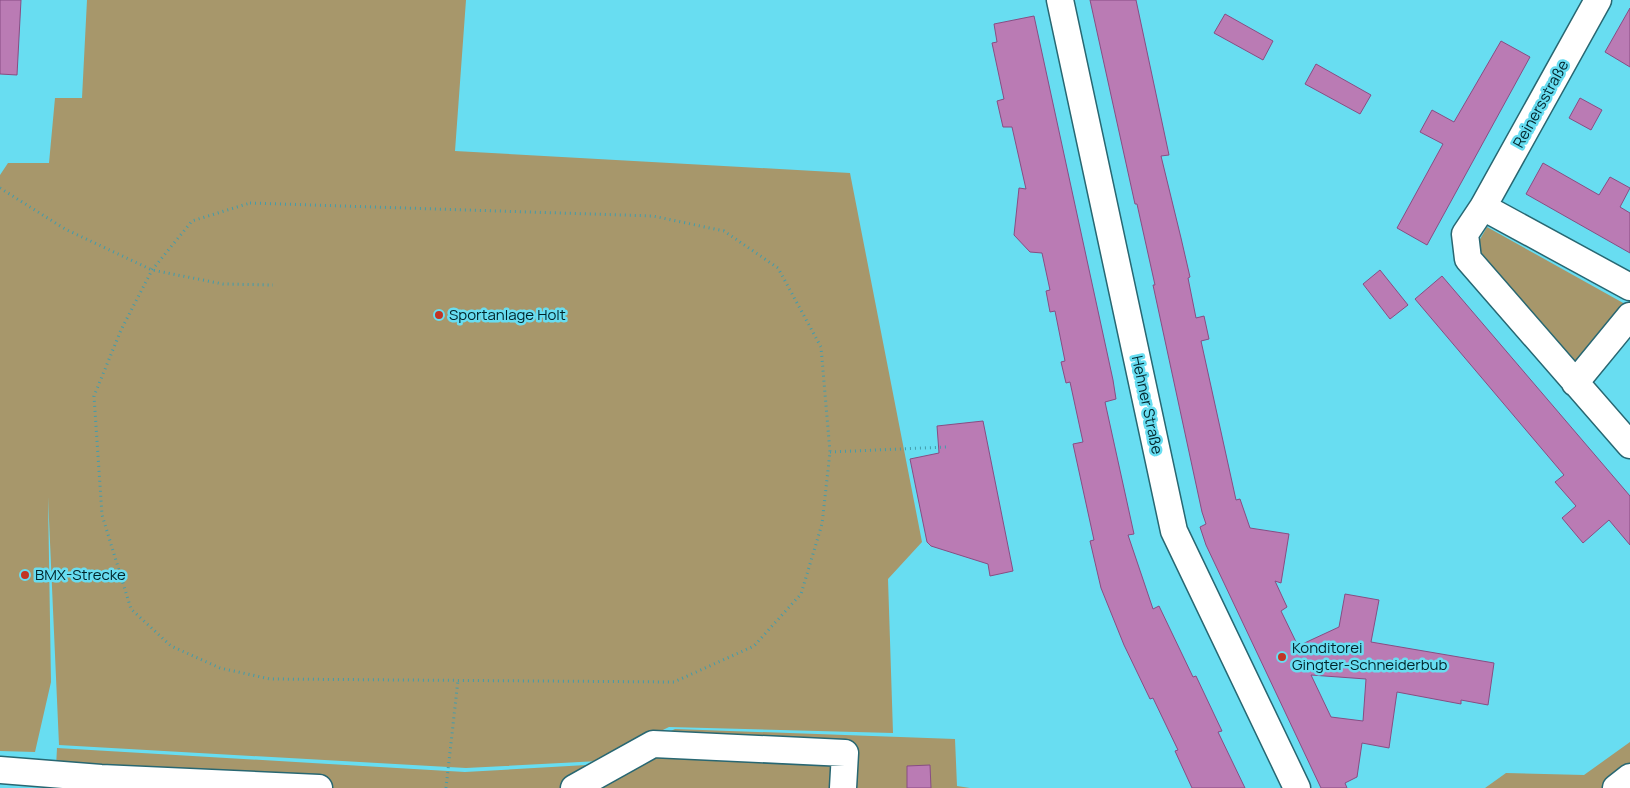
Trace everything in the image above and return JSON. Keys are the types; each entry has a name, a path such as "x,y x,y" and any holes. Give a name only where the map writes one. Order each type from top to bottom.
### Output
{"street":[{"name":"Hehner Straße","path":"1060,0 1174,531 1297,788"},
{"name":"Reinersstraße","path":"1598,0 1483,207 1465,234 1468,259 1630,445"},
{"path":"1483,207 1630,287"},
{"path":"1575,383 1630,316"},
{"path":"574,788 652,744 845,753 844,788"},
{"path":"0,770 101,778 319,788"},
{"path":"1616,788 1630,777"}],"path":[{"path":"0,188 65,230 152,270 223,284 273,285"},
{"path":"250,203 653,216 724,230 778,268 821,347 830,452 822,524 801,594 754,646 674,682 270,679 220,668 171,646 131,609 102,515 94,396 121,330 152,270 192,221 250,203"},
{"path":"830,452 946,447"},
{"path":"446,788 458,680"}],"shaded area":[{"name":"Sportanlage Holt","path":"87,0 466,0 455,151 850,173 922,542 888,579 893,733 669,727 599,761 466,768 59,745 48,497 51,682 35,752 0,751 0,175 8,163 49,163 55,98 82,98"},
{"path":"1487,227 1625,304 1576,365 1475,248"},
{"path":"675,729 955,739 957,786 970,788 55,788 57,748 465,772 604,764"},
{"path":"1630,742 1630,767 1602,788 1485,788 1506,773 1584,775"}],"building":[{"path":"0,0 21,0 17,75 0,74"},
{"path":"1090,0 1136,0 1169,155 1161,156 1190,277 1188,278 1196,318 1204,316 1209,339 1201,341 1236,500 1240,499 1250,528 1289,534 1281,583 1275,581 1287,607 1281,611 1298,646 1339,627 1345,594 1379,600 1371,642 1494,663 1488,705 1461,700 1461,704 1397,692 1389,748 1362,743 1357,777 1345,783 1347,788 1321,788 1206,545 1200,527 1206,524 1153,285 1155,285 1137,204 1135,204","holes":["1311,675 1366,679 1363,721 1331,717"]},
{"path":"1630,8 1630,67 1605,52"},
{"path":"1225,14 1273,41 1263,60 1214,33"},
{"path":"1034,16 1113,380 1116,399 1105,402 1134,534 1128,535 1153,609 1159,606 1193,677 1196,676 1222,731 1218,732 1245,788 1192,788 1175,751 1178,750 1153,698 1150,699 1124,645 1101,588 1090,541 1094,540 1073,444 1083,442 1070,382 1066,383 1061,362 1065,361 1055,311 1050,312 1046,291 1050,290 1042,253 1030,252 1014,235 1019,188 1026,189 1012,127 1003,127 997,101 1004,99 992,43 997,42 994,24"},
{"path":"1501,41 1530,57 1427,245 1397,228 1443,144 1420,132 1432,110 1454,122"},
{"path":"1316,64 1371,95 1360,114 1305,84"},
{"path":"1580,98 1602,110 1591,130 1569,118"},
{"path":"1543,163 1599,195 1610,177 1630,188 1620,207 1630,213 1630,253 1526,194"},
{"path":"1380,270 1408,305 1390,319 1363,284"},
{"path":"1442,276 1630,496 1630,545 1609,520 1583,543 1562,518 1576,506 1555,482 1564,475 1415,299"},
{"path":"983,421 1013,571 990,576 988,564 931,546 927,542 910,459 939,453 937,426"},
{"path":"930,765 931,788 907,788 907,766"}],"place":[{"name":"Sportanlage Holt","path":"439,315"},
{"name":"BMX-Strecke","path":"25,575"},
{"name":"Konditorei Gingter-Schneiderbub","path":"1282,657"}]}
